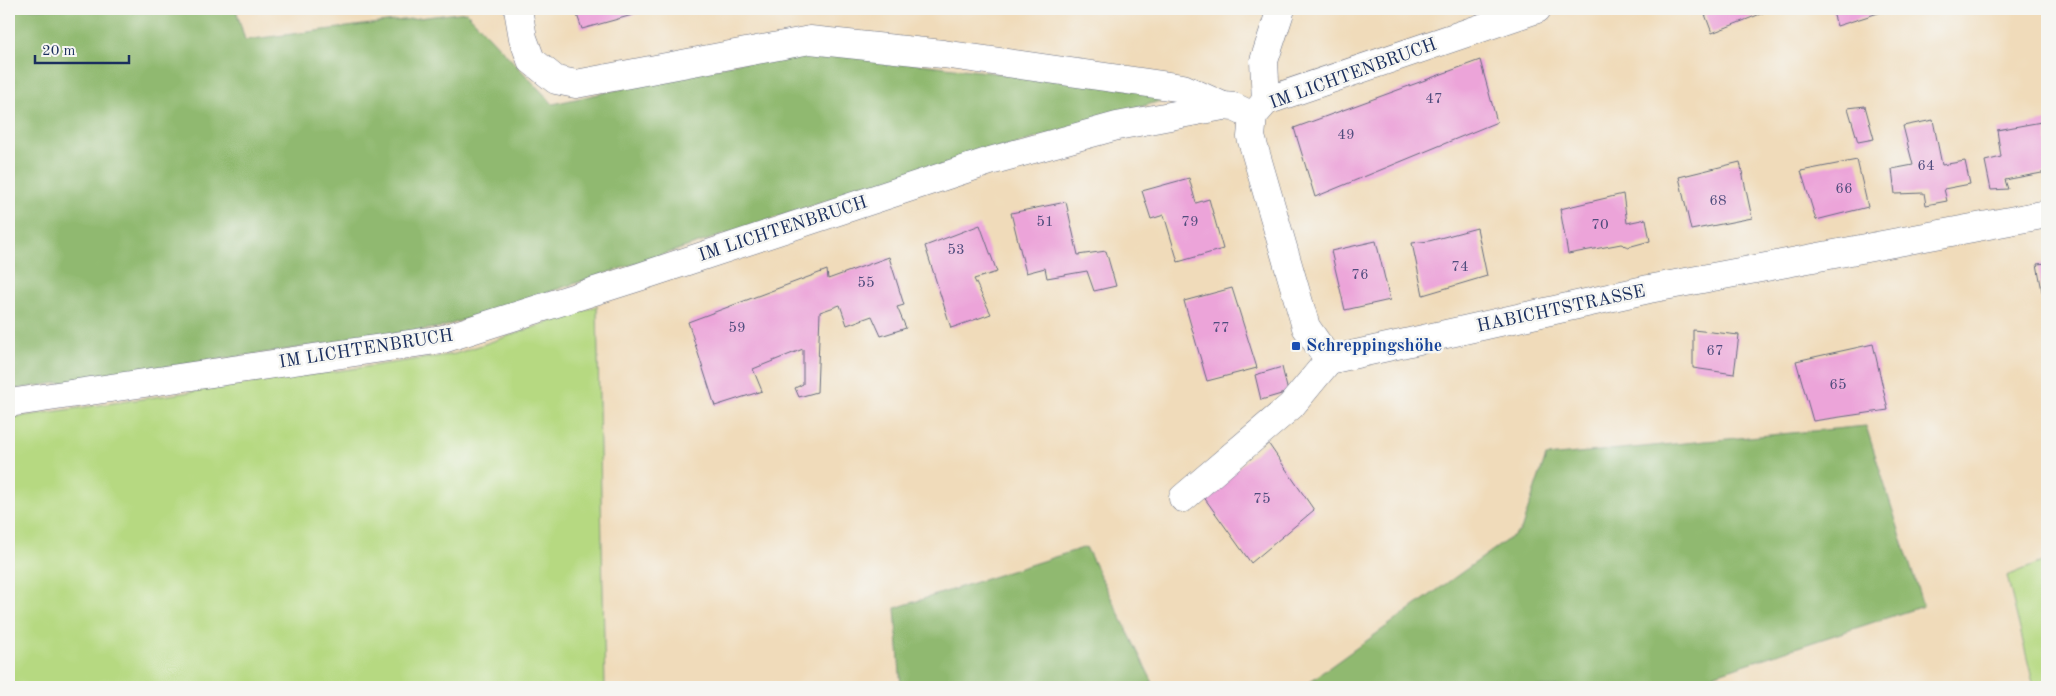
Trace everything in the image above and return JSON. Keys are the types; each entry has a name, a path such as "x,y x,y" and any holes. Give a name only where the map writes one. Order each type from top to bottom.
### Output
{"street":[{"path":"518,9 523,38 531,60 556,80 576,84 810,40 943,54 1183,88 1223,106"},
{"path":"1183,498 1291,406 1330,360 1306,327 1251,138 1260,109 1264,61 1282,9"},
{"name":"IM LICHTENBRUCH","path":"9,403 443,339 639,277 990,161 1117,126 1223,106 1260,109 1537,9"},
{"name":"HABICHTSTRASSE","path":"1330,360 1648,290 2047,214"}],"green space":[{"path":"9,9 236,9 245,40 466,12 553,104 738,63 811,51 1180,95 827,201 442,327 9,390"},
{"path":"597,306 605,687 9,687 9,418 455,354"},
{"path":"1866,426 1923,606 1676,687 1302,687 1521,530 1546,456"},
{"path":"1086,547 1155,687 901,687 895,608"},
{"path":"2047,560 2047,687 2034,687 2007,576"}],"building":[{"path":"575,9 654,9 582,29"},
{"path":"1703,9 1762,9 1763,13 1712,33"},
{"path":"1832,9 1891,9 1837,26"},
{"path":"1480,60 1497,122 1315,197 1294,128"},
{"path":"1865,106 1874,139 1858,142 1848,108"},
{"path":"1933,120 1942,165 1965,161 1970,184 1944,189 1947,201 1926,205 1924,193 1895,194 1892,169 1913,165 1903,126"},
{"path":"2047,121 2047,172 2005,180 2008,189 1991,190 1985,161 2001,157 1997,130"},
{"path":"1857,160 1868,207 1816,220 1801,171"},
{"path":"1740,162 1752,218 1691,230 1679,177"},
{"path":"1189,178 1196,203 1209,199 1223,249 1178,262 1164,215 1151,219 1142,191"},
{"path":"1623,194 1627,223 1646,219 1650,241 1628,247 1621,244 1568,254 1560,209"},
{"path":"1066,202 1078,255 1106,251 1116,286 1094,291 1087,271 1047,278 1045,268 1026,273 1011,213"},
{"path":"980,225 997,272 974,279 991,314 951,328 925,246"},
{"path":"1477,228 1487,276 1423,295 1412,243 1429,241"},
{"path":"1376,241 1390,300 1345,310 1331,251"},
{"path":"889,257 904,305 897,307 906,328 881,336 872,316 847,325 840,305 820,312 817,392 799,397 795,388 803,384 803,349 753,369 762,391 715,406 688,322 827,270 828,279"},
{"path":"2047,263 2047,307 2045,307 2037,264"},
{"path":"1232,288 1257,368 1207,381 1184,301"},
{"path":"1693,330 1739,335 1734,374 1693,368"},
{"path":"1873,344 1888,410 1813,421 1796,361"},
{"path":"1282,367 1288,392 1261,400 1255,375"},
{"path":"1268,443 1314,510 1251,563 1203,496"}],"place":[{"name":"Schreppingshöhe","path":"1296,346"}]}
